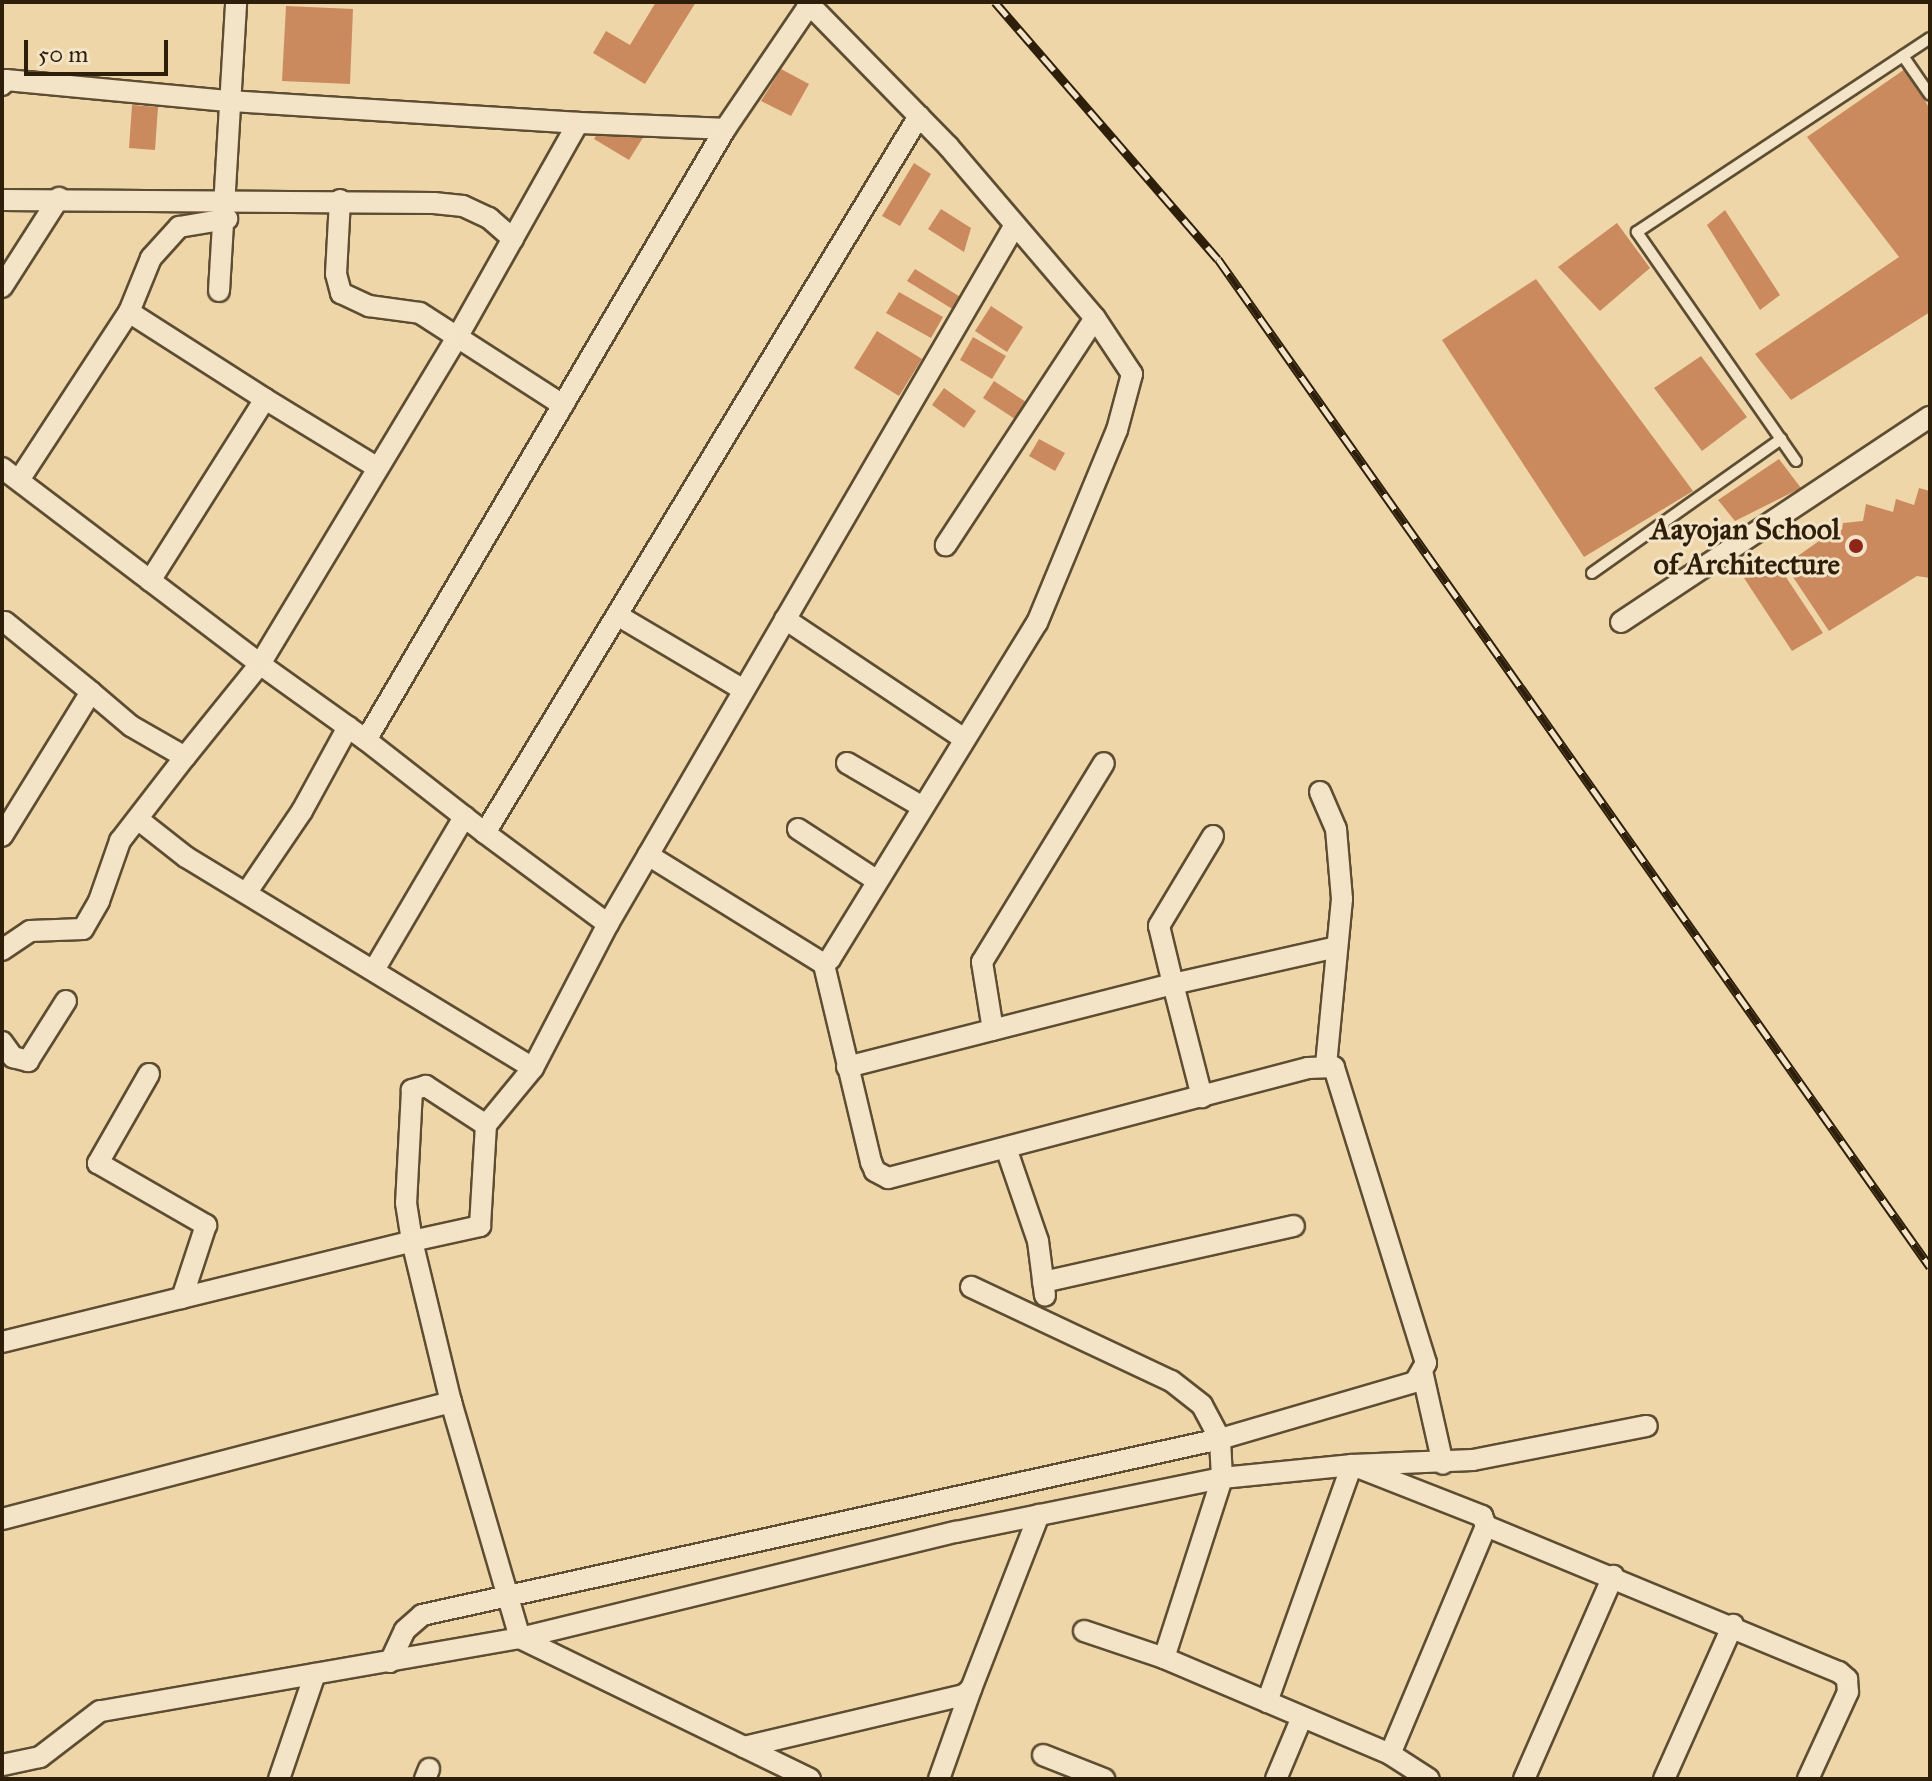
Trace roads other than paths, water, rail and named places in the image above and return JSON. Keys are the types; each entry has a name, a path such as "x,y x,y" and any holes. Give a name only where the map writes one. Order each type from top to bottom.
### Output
{"street":[{"path":"219,291 227,209 236,2"},
{"path":"366,740 725,129 809,3 919,116 1095,318 1129,365 1127,401 1037,623 824,964 871,1162 882,1176 896,1179 1326,1064"},
{"path":"2,85 6,80 230,101 725,129"},
{"path":"485,833 919,116"},
{"path":"2,950 30,931 73,934 83,929 99,901 120,841 260,664 458,336 578,123"},
{"path":"2,200 59,198 202,203 227,209"},
{"path":"2,287 59,198"},
{"path":"340,200 336,274 341,293 369,306 420,313 563,405"},
{"path":"513,239 489,218 463,206 340,200 227,209 179,227 151,258 129,312 10,474 608,924"},
{"path":"2,1342 480,1226 486,1125 533,1068 608,924 1015,225"},
{"path":"129,312 378,468"},
{"path":"946,545 1095,318"},
{"path":"150,581 265,399"},
{"path":"1621,622 1930,417"},
{"path":"617,615 744,690"},
{"path":"785,619 963,738"},
{"path":"5,622 131,726 185,757"},
{"path":"2,836 91,692"},
{"path":"247,892 302,811 348,727"},
{"path":"847,763 921,806"},
{"path":"993,1030 982,962 1104,763"},
{"path":"1320,792 1336,829 1342,899 1326,1064"},
{"path":"374,970 464,817"},
{"path":"139,820 186,857 533,1068"},
{"path":"798,829 876,880"},
{"path":"1202,1097 1159,926 1213,836"},
{"path":"648,855 824,964"},
{"path":"847,1067 1173,984 1337,947"},
{"path":"2,1042 13,1057 28,1061 66,1001"},
{"path":"390,1662 405,1630 422,1615 1220,1439 1415,1382 1426,1363 1342,1078 1326,1064"},
{"path":"149,1074 98,1163 206,1225 182,1298"},
{"path":"486,1125 426,1086 412,1090 406,1203 412,1241 451,1402 520,1638 810,1779"},
{"path":"1006,1148 1038,1241 1044,1289 1294,1226"},
{"path":"971,1287 1171,1381 1202,1405 1220,1439 1222,1478 1164,1658"},
{"path":"1422,1371 1443,1464"},
{"path":"2,1519 451,1402"},
{"path":"2,1765 40,1757 100,1711 520,1638 1039,1515 1222,1478 1352,1465 1443,1464 1647,1426"},
{"path":"1352,1465 1482,1516 1486,1526 1390,1754"},
{"path":"1267,1702 1352,1465"},
{"path":"939,1779 1039,1515"},
{"path":"1486,1526 1733,1625 1847,1679 1848,1692 1808,1779"},
{"path":"1524,1779 1613,1576"},
{"path":"1664,1779 1733,1625"},
{"path":"1084,1631 1164,1658 1390,1754 1426,1778"},
{"path":"279,1779 315,1674"},
{"path":"744,1747 964,1695 971,1689"},
{"path":"1276,1779 1302,1717"},
{"path":"1043,1755 1104,1779"},
{"path":"33,1779 40,1757"}],"lane":[{"path":"1796,461 1637,232 1930,38"},
{"path":"1903,56 1930,95"},
{"path":"1592,573 1781,439"}],"railway":[{"path":"995,2 1218,259 1930,1267"}],"place":[{"name":"Aayojan School of Architecture","path":"1856,546"}]}
